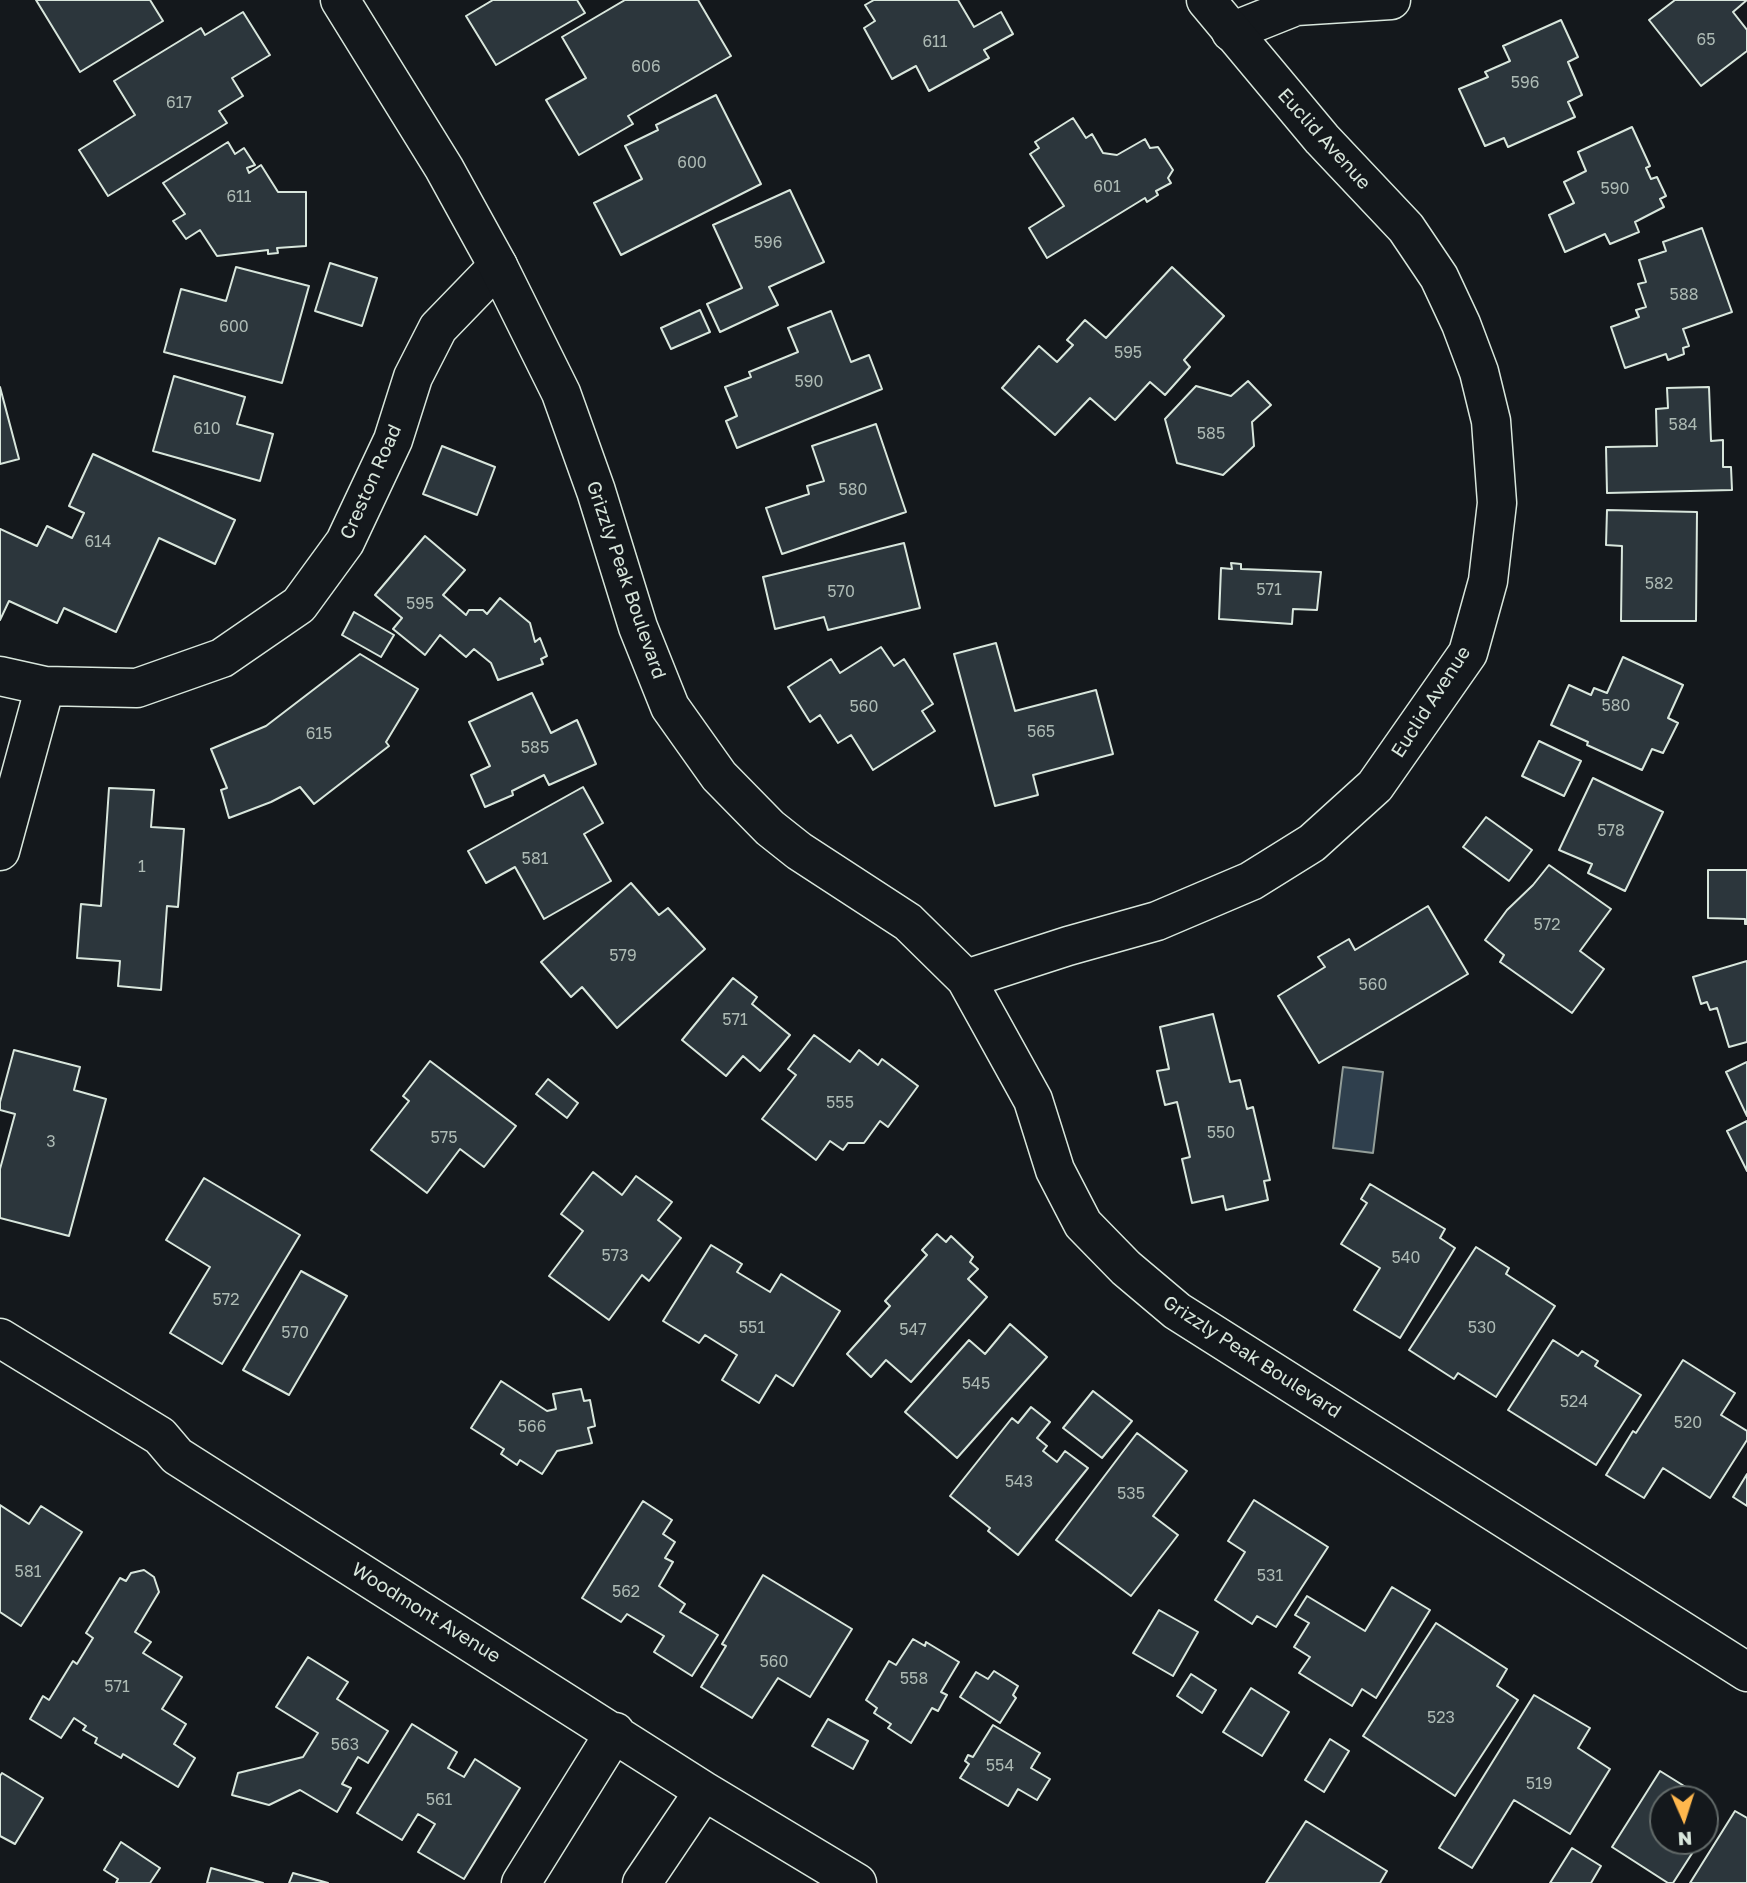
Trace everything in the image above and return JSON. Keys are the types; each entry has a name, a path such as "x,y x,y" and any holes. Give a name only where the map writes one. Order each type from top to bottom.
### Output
{"street":[{"name":"Grizzly Peak Boulevard","path":"340,0 415,119 498,266 561,393 596,491 638,627 670,707 719,776 770,828 799,851 908,922 966,979 1032,1100 1055,1170 1083,1224 1126,1268 1177,1311 1747,1672"},
{"name":"Euclid Avenue","path":"966,979 1157,921 1251,881 1312,843 1375,786 1420,723 1468,653 1485,593 1497,503 1491,421 1479,372 1439,277 1406,228 1322,139 1206,0"},
{"path":"1231,32 1296,6 1391,0"},
{"name":"Creston Road","path":"0,676 45,686 137,688 222,658 299,604 345,542 393,440 413,377 438,328 498,266"},
{"path":"0,850 45,686"},
{"name":"Woodmont Avenue","path":"0,1338 160,1437 177,1456 704,1791 857,1883"},
{"path":"521,1883 615,1732"},
{"path":"642,1883 704,1791"}],"water":[{"path":"1343,1067 1383,1072 1373,1153 1333,1148"}],"building":[{"path":"36,0 150,0 163,21 80,72"},
{"path":"493,0 577,0 585,13 496,65 466,16"},
{"path":"625,0 698,0 731,56 628,116 633,124 579,155 546,100 586,78 562,37"},
{"path":"874,0 958,0 974,27 1001,12 1013,34 984,50 989,58 929,91 916,66 892,79 864,28 875,21 865,5"},
{"path":"1675,0 1747,0 1733,12 1747,30 1747,51 1701,86 1649,20"},
{"path":"243,12 270,55 232,78 243,96 219,111 227,123 108,196 79,150 135,115 114,81 201,28 205,35"},
{"path":"1561,20 1578,57 1568,62 1582,95 1568,102 1575,117 1508,147 1504,138 1485,146 1459,89 1488,77 1485,72 1510,61 1503,46"},
{"path":"716,95 761,184 621,255 594,203 642,179 625,146 658,130 656,125"},
{"path":"1073,118 1086,138 1092,134 1103,153 1117,155 1145,139 1150,148 1158,147 1173,170 1168,178 1171,183 1156,191 1158,195 1147,202 1145,198 1047,258 1029,228 1064,206 1030,154 1039,148 1035,142"},
{"path":"1632,127 1650,166 1646,168 1651,179 1657,177 1666,196 1660,199 1664,207 1635,222 1639,232 1610,244 1605,234 1565,252 1549,215 1574,203 1564,182 1586,171 1578,152"},
{"path":"228,142 235,154 244,148 255,165 247,168 249,173 261,165 278,192 306,192 306,246 277,248 278,253 268,254 268,250 217,256 200,230 186,239 173,221 185,214 163,183"},
{"path":"790,190 824,262 769,287 778,305 720,332 707,304 742,288 713,225"},
{"path":"1702,228 1732,312 1683,329 1689,346 1683,348 1684,354 1668,360 1666,354 1625,368 1611,327 1639,317 1636,310 1646,307 1638,284 1646,282 1639,260 1666,251 1663,242"},
{"path":"330,263 377,278 362,326 315,311"},
{"path":"236,267 309,286 282,383 164,352 181,289 226,301"},
{"path":"1172,267 1224,316 1184,360 1190,367 1165,395 1150,382 1115,420 1090,398 1055,435 1002,388 1039,346 1057,362 1073,345 1067,340 1085,320 1106,338"},
{"path":"700,310 710,332 671,349 661,328"},
{"path":"831,311 851,362 869,355 882,389 737,448 726,421 737,416 725,387 751,377 749,372 798,352 788,328"},
{"path":"174,376 245,397 237,424 273,434 260,481 153,451"},
{"path":"1248,381 1271,405 1252,422 1254,446 1223,475 1177,463 1165,419 1196,386 1231,396"},
{"path":"0,387 19,459 0,464"},
{"path":"1709,387 1711,441 1723,440 1723,467 1731,467 1732,490 1607,493 1606,447 1657,446 1656,409 1668,408 1667,388"},
{"path":"876,424 906,512 782,554 766,508 809,494 807,486 824,481 812,446"},
{"path":"442,446 495,467 477,515 423,494"},
{"path":"93,454 235,520 215,564 159,538 116,632 64,608 57,623 9,601 0,620 0,529 37,546 47,526 72,538 84,513 69,506"},
{"path":"1607,510 1697,512 1696,621 1621,621 1622,546 1606,545"},
{"path":"425,536 465,570 443,595 466,615 469,610 483,610 487,614 500,598 530,623 535,642 540,638 547,656 541,659 543,664 498,680 491,663 474,649 466,657 440,635 425,655 393,629 402,618 375,595"},
{"path":"904,543 920,608 828,630 824,617 775,629 763,577"},
{"path":"1231,563 1241,564 1241,569 1321,572 1317,610 1293,609 1292,624 1219,619 1221,568 1232,569"},
{"path":"354,612 394,635 381,657 342,635"},
{"path":"996,643 1015,711 1096,690 1113,754 1033,775 1038,795 995,806 954,654"},
{"path":"881,647 894,666 904,659 933,704 922,711 935,731 873,770 851,735 838,743 820,715 810,722 788,687 831,659 840,673"},
{"path":"360,654 418,689 386,742 389,746 314,804 300,787 271,802 229,818 221,790 227,788 211,749 266,726"},
{"path":"1623,657 1683,685 1668,718 1678,723 1663,753 1652,749 1642,770 1551,725 1569,685 1591,695 1594,688 1607,693"},
{"path":"532,693 551,733 577,720 596,764 549,785 544,775 512,791 513,795 485,807 471,775 490,766 469,722"},
{"path":"1539,741 1581,761 1564,796 1522,776"},
{"path":"1593,778 1663,812 1625,891 1588,873 1592,864 1559,850"},
{"path":"583,787 603,823 584,834 611,881 544,919 515,867 486,883 468,851"},
{"path":"109,788 154,790 151,827 184,829 178,907 167,906 161,990 118,986 120,961 77,958 81,904 101,906"},
{"path":"1486,817 1532,850 1509,881 1463,847"},
{"path":"1549,865 1611,909 1580,951 1604,969 1572,1013 1500,962 1504,955 1485,940 1507,910"},
{"path":"1708,870 1747,870 1747,924 1745,919 1708,918"},
{"path":"631,883 659,915 668,908 705,949 617,1028 582,987 571,997 541,962"},
{"path":"1428,906 1468,974 1319,1063 1278,996 1325,967 1318,957 1349,939 1355,950"},
{"path":"1747,961 1747,1042 1729,1047 1717,1008 1710,1010 1707,1002 1701,1004 1693,977"},
{"path":"733,978 757,997 752,1004 790,1035 760,1071 743,1056 726,1076 682,1040"},
{"path":"1213,1014 1230,1082 1240,1080 1247,1109 1253,1107 1270,1180 1264,1181 1268,1200 1226,1210 1223,1196 1192,1203 1182,1159 1190,1157 1177,1102 1165,1105 1157,1071 1169,1069 1160,1027"},
{"path":"814,1035 850,1062 859,1050 878,1065 882,1059 918,1086 888,1127 880,1121 864,1143 848,1143 843,1150 830,1141 816,1160 762,1119 796,1075 788,1069"},
{"path":"14,1050 80,1067 74,1090 106,1099 69,1236 0,1218 0,1169 15,1114 0,1110 0,1102"},
{"path":"430,1061 516,1126 484,1167 460,1149 427,1193 371,1150 409,1101 403,1096"},
{"path":"1747,1062 1747,1116 1726,1072"},
{"path":"548,1079 578,1103 567,1118 536,1094"},
{"path":"1747,1121 1747,1171 1727,1131"},
{"path":"593,1172 622,1195 636,1176 672,1202 658,1220 681,1238 649,1281 642,1275 609,1320 549,1276 583,1231 561,1214"},
{"path":"204,1178 300,1235 222,1364 170,1333 210,1267 166,1240"},
{"path":"1370,1184 1445,1229 1440,1238 1455,1248 1400,1338 1354,1310 1380,1268 1341,1244 1367,1203 1361,1199"},
{"path":"937,1234 946,1242 951,1236 973,1257 970,1262 978,1269 968,1279 987,1297 911,1382 886,1360 871,1377 847,1354 890,1306 885,1301 927,1255 922,1250"},
{"path":"711,1245 742,1264 737,1272 770,1292 781,1274 840,1311 793,1386 776,1375 759,1403 722,1380 737,1355 705,1335 699,1343 663,1321"},
{"path":"1476,1247 1509,1268 1506,1274 1555,1306 1496,1397 1458,1373 1454,1379 1409,1350"},
{"path":"301,1271 347,1296 289,1395 243,1370"},
{"path":"1010,1324 1047,1357 957,1458 905,1412 969,1340 985,1354"},
{"path":"1553,1340 1578,1356 1582,1351 1598,1361 1595,1366 1641,1395 1596,1465 1508,1410"},
{"path":"1683,1360 1735,1393 1721,1415 1747,1431 1747,1440 1710,1498 1663,1468 1644,1498 1606,1475"},
{"path":"501,1381 547,1411 556,1409 553,1394 581,1389 584,1401 590,1400 595,1426 588,1428 592,1443 557,1451 542,1474 520,1460 517,1465 501,1454 504,1449 471,1428"},
{"path":"1093,1391 1132,1421 1102,1458 1063,1428"},
{"path":"1031,1407 1050,1422 1037,1438 1047,1446 1043,1451 1057,1462 1065,1451 1088,1468 1018,1555 950,1496 1012,1418 1018,1423"},
{"path":"1137,1433 1187,1471 1153,1516 1178,1535 1131,1596 1056,1540"},
{"path":"1747,1474 1747,1506 1733,1497"},
{"path":"1254,1500 1328,1547 1276,1627 1257,1616 1252,1624 1215,1600 1245,1552 1228,1541"},
{"path":"643,1501 672,1520 663,1534 675,1542 665,1558 673,1562 659,1586 685,1604 680,1612 718,1635 692,1676 654,1652 664,1636 627,1614 621,1622 582,1598"},
{"path":"0,1505 29,1524 41,1506 82,1532 21,1626 0,1612"},
{"path":"144,1570 154,1577 159,1592 135,1632 151,1642 143,1653 182,1677 162,1709 186,1724 174,1744 195,1758 178,1787 123,1754 121,1758 95,1743 97,1738 83,1730 86,1726 74,1718 61,1738 30,1719 43,1696 49,1700 73,1661 77,1664 93,1638 86,1633 120,1578 126,1581 131,1573"},
{"path":"763,1575 852,1629 810,1697 778,1678 752,1718 701,1687 726,1646 722,1644"},
{"path":"1392,1587 1430,1610 1376,1698 1362,1689 1352,1706 1299,1673 1310,1657 1294,1647 1309,1623 1295,1615 1307,1596 1365,1631"},
{"path":"1159,1610 1198,1632 1173,1676 1133,1653"},
{"path":"1436,1623 1507,1669 1497,1686 1518,1700 1455,1796 1363,1736"},
{"path":"913,1639 925,1646 926,1642 959,1662 941,1692 947,1695 938,1711 932,1708 911,1743 888,1728 891,1724 874,1713 877,1708 866,1700 889,1661 896,1665"},
{"path":"308,1657 348,1682 337,1699 388,1731 368,1763 358,1757 342,1784 351,1788 337,1812 300,1790 269,1805 232,1795 238,1773 303,1757 318,1733 276,1707"},
{"path":"994,1671 1018,1686 1013,1695 1016,1698 1000,1723 960,1697 976,1672 988,1679"},
{"path":"1191,1674 1216,1690 1202,1713 1177,1696"},
{"path":"1251,1688 1289,1712 1262,1756 1223,1732"},
{"path":"1534,1695 1590,1728 1578,1748 1610,1769 1570,1834 1514,1800 1472,1868 1439,1848"},
{"path":"828,1719 868,1741 853,1769 812,1746"},
{"path":"412,1724 457,1752 448,1768 464,1777 475,1759 520,1788 464,1879 418,1852 435,1824 418,1814 402,1840 357,1813"},
{"path":"993,1725 1040,1753 1031,1768 1050,1779 1037,1800 1018,1789 1008,1806 960,1778 969,1764 965,1761 968,1755 973,1757"},
{"path":"1330,1739 1349,1751 1324,1792 1305,1780"},
{"path":"1660,1771 1683,1785 1651,1785"},
{"path":"2,1773 43,1798 15,1844 0,1836"},
{"path":"1649,1788 1649,1855 1691,1855 1673,1883 1668,1883 1612,1847"},
{"path":"1735,1811 1747,1818 1747,1883 1690,1883 1708,1855 1719,1855 1719,1837"},
{"path":"1306,1821 1387,1871 1380,1883 1266,1883"},
{"path":"121,1842 160,1868 150,1883 116,1883 118,1879 104,1870"},
{"path":"1572,1848 1601,1866 1591,1883 1550,1883"},
{"path":"211,1868 263,1883 207,1883"},
{"path":"293,1873 328,1883 289,1883"}]}
